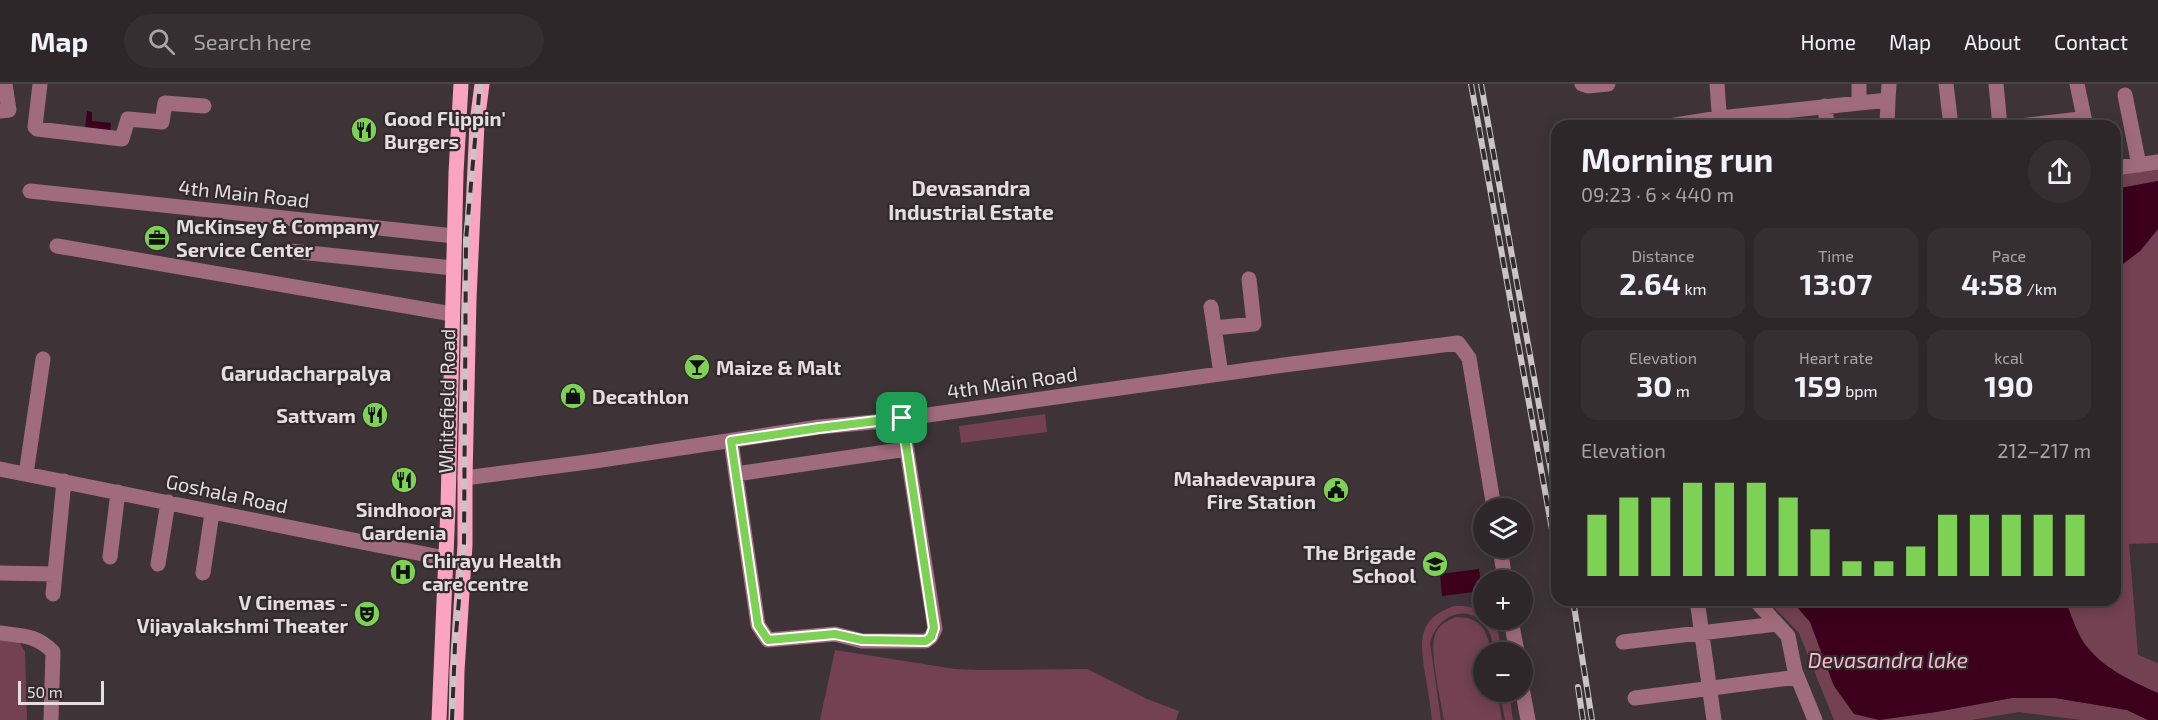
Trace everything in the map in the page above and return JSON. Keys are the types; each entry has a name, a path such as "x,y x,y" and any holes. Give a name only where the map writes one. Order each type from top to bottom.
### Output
{"main road":[{"name":"Whitefield Road","path":"439,720 458,117 461,84"},
{"name":"Whitefield Road","path":"456,720 465,545 469,300 477,123 482,84"}],"street":[{"path":"0,111 9,110 5,84"},
{"path":"40,84 35,127 37,129 122,139 129,119 162,122 165,103 204,106"},
{"path":"1582,84 1588,86 1608,84"},
{"path":"1717,84 1720,120"},
{"path":"1859,84 1859,102"},
{"path":"1887,120 1889,84"},
{"path":"1946,84 1950,120"},
{"path":"1996,84 2000,120"},
{"path":"2077,84 2085,120"},
{"path":"2126,95 2139,165"},
{"path":"1755,120 1772,119 1825,106 1888,100"},
{"path":"1825,106 1826,120"},
{"path":"2121,167 2158,162"},
{"name":"4th Main Road","path":"30,191 454,236"},
{"path":"57,246 452,314"},
{"path":"290,251 453,268"},
{"path":"1214,328 1254,324 1249,279"},
{"path":"1211,307 1221,374"},
{"name":"4th Main Road","path":"465,478 819,428 1458,343 1469,358 1492,498"},
{"path":"26,474 43,359"},
{"path":"731,441 758,625 768,640 835,634 862,640 926,641 931,637 934,628 902,418"},
{"path":"736,474 907,449"},
{"name":"Goshala Road","path":"0,469 445,558"},
{"path":"53,594 64,482"},
{"path":"110,557 118,492"},
{"path":"158,564 168,502"},
{"path":"203,573 212,513"},
{"path":"0,573 55,574"},
{"path":"1698,606 1714,720"},
{"path":"1760,606 1788,636 1797,677 1815,720"},
{"path":"1623,642 1777,624"},
{"path":"0,633 32,637 44,642 53,652 51,720"},
{"path":"1635,698 1797,677"},
{"path":"1525,702 1528,720"}],"shaded area":[{"path":"2158,166 2158,181 2121,188 2121,174"},
{"path":"2158,229 2158,543 2129,544 2138,655 2158,663 2158,693 2118,673 2099,660 2078,633 2067,606 2121,606 2121,265 2140,251"},
{"path":"1045,414 1047,432 961,443 959,426"},
{"path":"1454,606 1465,606 1473,608 1473,616 1464,613 1447,618 1440,624 1430,643 1441,720 1432,720 1422,641 1427,625 1442,611"},
{"path":"1773,606 1796,606 1810,622 1834,686 1879,720 1834,720 1799,633"},
{"path":"1456,617 1471,619 1473,630 1485,631 1488,642 1473,642 1473,702 1499,702 1502,720 1444,720 1433,652 1435,635 1446,622"},
{"path":"1488,630 1498,630 1500,642 1492,642"},
{"path":"0,637 17,638 25,652 27,720 0,720"},
{"path":"835,650 955,669 1087,669 1147,699 1179,711 1176,720 820,720"},
{"path":"2012,698 2055,698 2127,710 2148,720 2082,720 2019,712 1971,720 1879,720"},
{"path":"1502,702 1510,702 1513,720 1505,720"}],"water":[{"path":"87,111 92,112 92,121 111,123 110,131 85,129"},
{"path":"2158,181 2158,229 2140,251 2121,265 2121,188"},
{"path":"1479,569 1479,570 1473,570 1473,592 1442,596 1440,574"},
{"name":"Devasandra lake","path":"1796,606 2067,606 2078,633 2099,660 2118,673 2158,693 2158,720 2148,720 2127,710 2055,698 2012,698 1879,720 1854,714 1834,686 1810,622"}],"railway":[{"path":"452,720 455,645 464,544 466,240 480,84"},
{"path":"1471,84 1551,524"},
{"path":"1481,84 1551,471"},
{"path":"1574,606 1592,720"},
{"path":"1578,687 1583,720"}],"place":[{"name":"Good Flippin' Burgers","path":"364,130"},
{"name":"McKinsey & Company Service Center","path":"157,238"},
{"name":"Maize & Malt","path":"697,367"},
{"name":"Decathlon","path":"573,396"},
{"name":"Sattvam","path":"375,415"},
{"name":"Sindhoora Gardenia","path":"404,480"},
{"name":"Mahadevapura Fire Station","path":"1336,490"},
{"name":"The Brigade School","path":"1435,564"},
{"name":"Chirayu Health care centre","path":"403,572"},
{"name":"V Cinemas - Vijayalakshmi Theater","path":"367,614"}],"district":[{"name":"Devasandra Industrial Estate","path":"971,199"},
{"name":"Garudacharpalya","path":"306,372"}],"route":[{"path":"902,418 934,628 931,637 926,641 862,640 835,634 768,640 758,625 731,441 902,418"}]}
